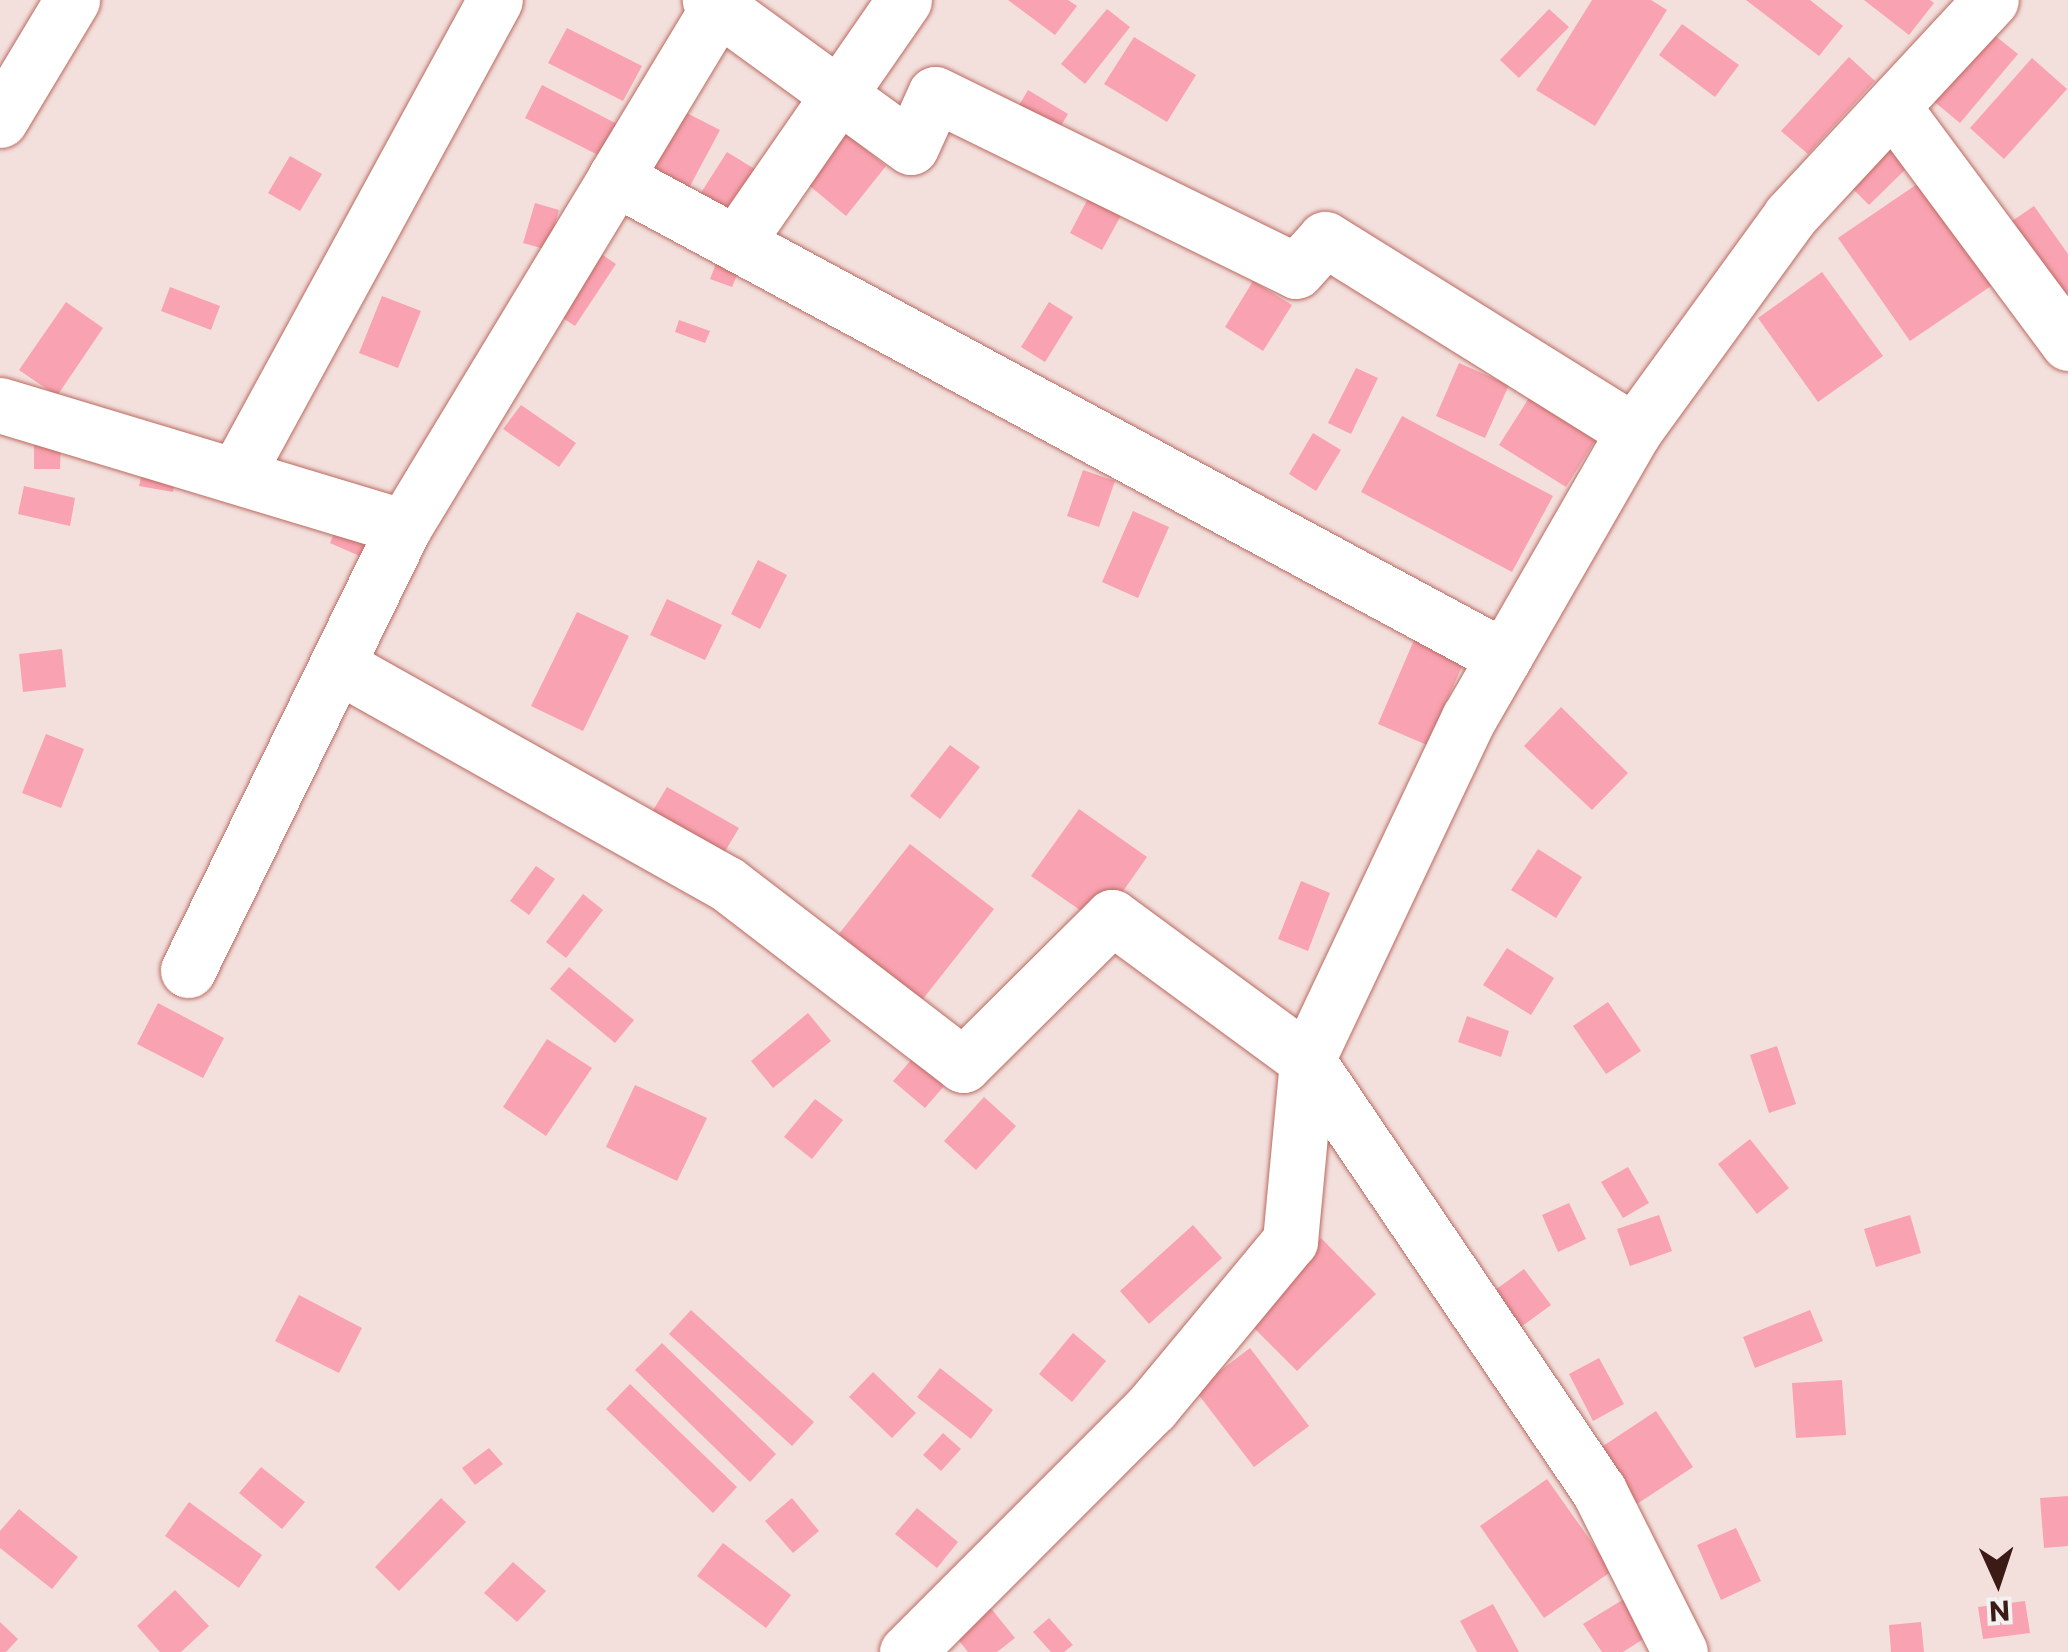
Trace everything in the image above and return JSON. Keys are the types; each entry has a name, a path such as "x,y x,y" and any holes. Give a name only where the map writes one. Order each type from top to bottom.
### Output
{"street":[{"path":"0,120 72,0"},
{"path":"238,472 495,0"},
{"path":"736,243 904,0"},
{"path":"907,1652 1152,1407 1290,1241 1307,1060 1504,657 1634,430 1790,216 1991,0"},
{"path":"188,970 404,527 615,178 714,3 839,99 911,147 935,94 1296,271 1325,239 1634,430"},
{"path":"1892,108 2068,343"},
{"path":"615,178 1504,657"},
{"path":"0,406 238,472 404,527"},
{"path":"337,665 726,883 962,1064 1112,918 1307,1060 1599,1491 1680,1652"}],"building":[{"path":"1008,0 1068,0 1077,6 1055,35"},
{"path":"1592,0 1651,0 1667,10 1595,126 1536,90"},
{"path":"1746,0 1810,0 1843,26 1819,56"},
{"path":"1864,0 1930,0 1934,3 1909,35"},
{"path":"1107,9 1130,27 1085,84 1061,64"},
{"path":"1549,9 1569,27 1519,78 1500,60"},
{"path":"1682,24 1739,65 1715,97 1659,55"},
{"path":"567,28 642,66 623,101 548,63"},
{"path":"1988,30 2018,54 1960,123 1931,99"},
{"path":"1134,37 1196,75 1167,122 1104,84"},
{"path":"1849,57 1875,81 1808,154 1781,131"},
{"path":"2032,58 2067,89 2004,159 1970,128"},
{"path":"542,85 619,125 602,157 525,118"},
{"path":"1028,90 1068,114 1054,137 1014,114"},
{"path":"671,105 720,130 689,188 640,163"},
{"path":"839,128 886,166 846,216 799,177"},
{"path":"1891,138 1914,161 1869,205 1846,182"},
{"path":"727,152 758,171 729,219 697,199"},
{"path":"290,156 322,174 300,211 268,193"},
{"path":"1923,180 1994,284 1910,341 1838,238"},
{"path":"1091,193 1124,210 1102,250 1070,233"},
{"path":"535,203 559,210 548,250 523,243"},
{"path":"2034,206 2068,254 2068,293 2051,305 1999,230"},
{"path":"588,245 616,264 575,326 546,307"},
{"path":"719,256 741,266 732,287 710,279"},
{"path":"1822,272 1883,356 1818,402 1758,318"},
{"path":"1253,281 1292,305 1263,351 1225,327"},
{"path":"170,287 220,306 211,330 161,311"},
{"path":"382,296 421,311 398,368 359,353"},
{"path":"66,302 103,328 57,396 19,370"},
{"path":"1049,302 1073,317 1045,362 1021,347"},
{"path":"679,320 710,331 705,343 675,332"},
{"path":"1459,363 1509,385 1485,438 1436,416"},
{"path":"1356,368 1378,378 1351,434 1328,423"},
{"path":"1536,387 1603,428 1566,487 1499,445"},
{"path":"521,405 576,443 559,467 503,429"},
{"path":"1402,416 1553,496 1512,572 1361,492"},
{"path":"1313,433 1341,450 1316,491 1289,474"},
{"path":"34,441 61,441 60,469 34,469"},
{"path":"145,459 178,466 173,492 139,486"},
{"path":"1083,470 1115,481 1099,527 1067,516"},
{"path":"24,486 75,498 70,526 18,514"},
{"path":"1133,511 1169,527 1138,598 1102,582"},
{"path":"342,514 375,527 362,557 330,543"},
{"path":"758,560 787,575 760,629 731,614"},
{"path":"667,599 722,625 705,660 650,635"},
{"path":"577,612 629,636 583,731 531,706"},
{"path":"1414,640 1464,662 1427,745 1378,724"},
{"path":"62,649 66,687 23,692 19,654"},
{"path":"1561,707 1628,773 1592,810 1524,746"},
{"path":"46,734 84,749 61,808 22,793"},
{"path":"950,745 980,767 940,819 910,796"},
{"path":"667,787 739,828 724,853 652,812"},
{"path":"1079,809 1147,857 1100,924 1031,876"},
{"path":"910,844 994,909 911,1014 827,949"},
{"path":"1538,849 1582,877 1556,918 1511,890"},
{"path":"536,866 555,879 529,915 510,901"},
{"path":"1301,881 1330,893 1308,951 1278,939"},
{"path":"583,894 603,910 566,958 546,942"},
{"path":"1507,948 1554,978 1531,1015 1483,985"},
{"path":"569,967 634,1020 615,1043 550,989"},
{"path":"1608,1002 1641,1051 1606,1074 1573,1026"},
{"path":"158,1003 224,1038 203,1078 137,1044"},
{"path":"808,1013 831,1041 773,1088 751,1061"},
{"path":"1467,1016 1509,1031 1501,1057 1458,1042"},
{"path":"547,1039 592,1068 546,1136 503,1107"},
{"path":"1777,1046 1796,1104 1769,1113 1750,1055"},
{"path":"912,1059 944,1086 925,1108 893,1081"},
{"path":"635,1085 707,1118 677,1181 606,1147"},
{"path":"984,1097 1016,1126 976,1170 944,1141"},
{"path":"815,1099 843,1120 812,1159 784,1137"},
{"path":"1750,1139 1789,1188 1757,1214 1718,1164"},
{"path":"1628,1167 1649,1203 1623,1218 1601,1182"},
{"path":"1569,1203 1586,1239 1558,1252 1542,1215"},
{"path":"1659,1215 1672,1251 1630,1266 1617,1229"},
{"path":"1910,1215 1921,1253 1876,1267 1864,1229"},
{"path":"1193,1225 1222,1258 1149,1324 1120,1291"},
{"path":"1321,1238 1376,1294 1297,1371 1242,1316"},
{"path":"1524,1269 1551,1305 1518,1329 1491,1293"},
{"path":"299,1295 362,1328 339,1373 275,1341"},
{"path":"691,1310 814,1422 792,1446 669,1334"},
{"path":"1810,1310 1823,1341 1755,1368 1743,1337"},
{"path":"1073,1333 1106,1361 1072,1402 1039,1374"},
{"path":"662,1343 776,1454 750,1482 635,1370"},
{"path":"1250,1348 1309,1426 1254,1467 1195,1390"},
{"path":"1599,1358 1624,1404 1593,1421 1569,1374"},
{"path":"940,1368 993,1410 971,1439 917,1397"},
{"path":"873,1372 916,1413 892,1438 849,1397"},
{"path":"1842,1380 1846,1435 1796,1438 1792,1383"},
{"path":"630,1384 737,1487 713,1513 606,1409"},
{"path":"1656,1411 1693,1467 1637,1504 1600,1448"},
{"path":"943,1433 961,1449 941,1471 923,1455"},
{"path":"489,1448 503,1464 475,1485 462,1468"},
{"path":"261,1467 305,1502 282,1529 239,1493"},
{"path":"1547,1479 1612,1571 1544,1618 1480,1526"},
{"path":"2068,1496 2068,1546 2044,1548 2040,1498"},
{"path":"441,1498 466,1522 399,1591 375,1567"},
{"path":"792,1498 819,1531 793,1553 765,1521"},
{"path":"189,1502 262,1555 239,1588 165,1536"},
{"path":"917,1508 958,1542 937,1568 895,1534"},
{"path":"19,1509 78,1557 52,1589 0,1548 0,1531"},
{"path":"1736,1528 1761,1581 1721,1600 1697,1545"},
{"path":"723,1543 791,1595 766,1628 697,1576"},
{"path":"513,1562 546,1591 517,1622 484,1593"},
{"path":"175,1590 209,1626 181,1652 160,1652 137,1626"},
{"path":"1624,1599 1648,1636 1623,1652 1602,1652 1583,1624"},
{"path":"2025,1601 2030,1633 1983,1639 1978,1607"},
{"path":"1493,1604 1519,1652 1477,1652 1460,1621"},
{"path":"989,1606 1015,1638 997,1652 968,1652 953,1633"},
{"path":"1049,1618 1073,1645 1064,1652 1051,1652 1033,1632"},
{"path":"0,1622 18,1639 6,1652 0,1652"},
{"path":"1921,1622 1924,1652 1891,1652 1889,1625"}]}
